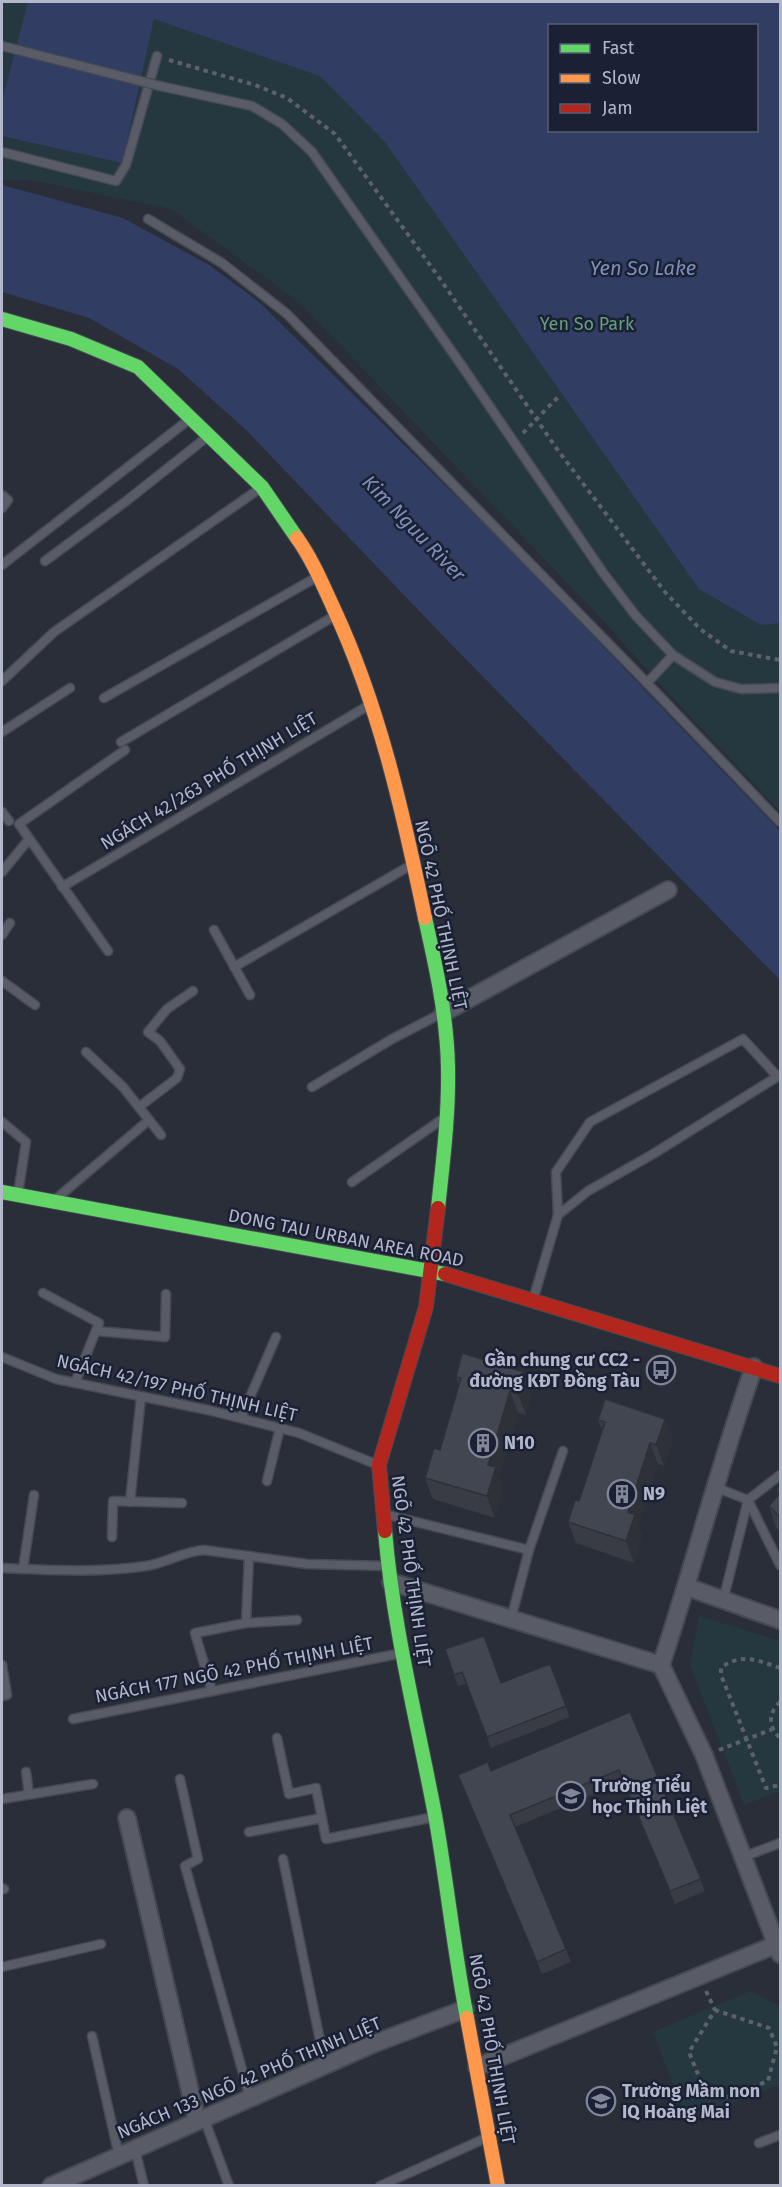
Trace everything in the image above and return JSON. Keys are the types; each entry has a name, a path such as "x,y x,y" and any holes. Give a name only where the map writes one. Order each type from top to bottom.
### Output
{"street":[{"name":"NGÕ 42 PHỐ THỊNH LIỆT","path":"2,319 71,339 138,367 262,487 300,542 319,576 372,703 414,864 442,998 448,1066 447,1116 432,1270 426,1307 379,1465 390,1574 402,1653 435,1816 465,2009 498,2186"},
{"path":"443,1012 668,890"},
{"name":"DONG TAU URBAN AREA ROAD","path":"2,1192 432,1270 780,1376"},
{"path":"477,2067 632,2002 779,1947 704,1755 661,1665 687,1587 731,1432 754,1367"},
{"path":"390,1574 511,1619 661,1665"},
{"path":"687,1587 780,1620"},
{"path":"127,1818 201,2120"},
{"name":"NGÁCH 133 NGÕ 42 PHỐ THỊNH LIỆT","path":"51,2186 373,2044 465,2009"}],"lane":[{"path":"2,46 160,86 252,106 282,124 312,152 629,608 673,655 715,682 741,689 780,687"},
{"path":"2,152 116,181 126,165 157,56"},
{"path":"148,219 222,263 287,314 780,822"},
{"path":"2,566 191,418"},
{"path":"45,561 125,502 209,435"},
{"path":"2,681 54,632 262,487"},
{"path":"2,495 8,500 2,507"},
{"path":"104,698 319,576"},
{"path":"108,951 19,824 123,746 337,615"},
{"path":"647,683 673,655"},
{"path":"2,732 70,688"},
{"name":"NGÁCH 42/263 PHỐ THỊNH LIỆT","path":"62,887 372,703"},
{"path":"2,812 9,820"},
{"path":"2,872 29,839"},
{"path":"234,967 414,864"},
{"path":"2,935 10,923"},
{"path":"214,930 250,995"},
{"path":"2,981 35,1005"},
{"path":"139,1107 177,1078 180,1069 160,1041 148,1032 167,1009 193,991"},
{"path":"312,1087 392,1039 443,1012"},
{"path":"533,1300 558,1215 556,1172 590,1122 743,1039 779,1076 653,1154 588,1191 558,1215"},
{"path":"86,1052 123,1087 161,1135"},
{"path":"352,1182 447,1116"},
{"path":"53,1201 149,1120"},
{"path":"2,1122 26,1142 18,1194"},
{"path":"43,1293 99,1323 75,1383"},
{"path":"96,1331 165,1337 166,1294"},
{"path":"241,1418 276,1337"},
{"name":"NGÁCH 42/197 PHỐ THỊNH LIỆT","path":"2,1357 56,1379 241,1418 299,1433 379,1465"},
{"path":"130,1502 141,1397"},
{"path":"267,1481 280,1428"},
{"path":"511,1619 529,1550 563,1451"},
{"path":"723,1600 748,1500 780,1475"},
{"path":"715,1487 748,1500 780,1565"},
{"path":"23,1569 34,1495"},
{"path":"112,1537 113,1502 182,1503"},
{"path":"384,1514 529,1550"},
{"path":"2,1568 70,1570 148,1566 193,1550 204,1550 390,1574"},
{"path":"246,1623 249,1556"},
{"path":"212,1691 195,1634 246,1623 297,1620"},
{"name":"NGÁCH 177 NGÕ 42 PHỐ THỊNH LIỆT","path":"73,1719 402,1653"},
{"path":"2,1665 7,1695 2,1696"},
{"path":"277,1738 290,1794 316,1788 326,1839 435,1816"},
{"path":"26,1772 29,1794"},
{"path":"180,1779 198,1859 185,1866 250,2098"},
{"path":"2,1799 93,1784"},
{"path":"249,1832 322,1818"},
{"path":"743,1857 780,1843"},
{"path":"283,1860 325,2065"},
{"path":"2,1968 101,1944"},
{"path":"92,2036 119,2156"},
{"path":"201,2120 229,2186"},
{"path":"759,2143 780,2135"},
{"path":"380,2186 490,2136"},
{"path":"135,2149 144,2186"}],"path":[{"path":"157,56 255,85 287,98 335,134 438,276 537,419 665,592 700,629 731,651 780,660"},
{"path":"514,443 559,396"},
{"path":"780,1668 751,1658 726,1665 722,1668 721,1675 766,1788 780,1785"},
{"path":"780,1702 771,1715 773,1729 780,1738"},
{"path":"704,1755 773,1729"},
{"path":"700,1977 715,2010 769,2028 777,2048 768,2081 725,2098 704,2088 689,2052 715,2010"}],"green space":[{"name":"Yen So Park","path":"2,2 780,2 780,811 653,677 613,631 299,302 171,209 30,180 2,180"},
{"path":"699,1616 780,1641 780,1791 744,1805 690,1665"},
{"path":"750,1991 777,2005 780,2014 780,2085 687,2121 653,2032"}],"water":[{"name":"Yen So Lake","path":"28,2 780,2 780,623 761,625 699,589 385,142 320,76 154,19 122,163 2,136 2,101"},
{"name":"Kim Nguu River","path":"2,185 123,218 209,265 259,302 507,546 780,831 780,980 446,639 246,430 178,369 89,318 2,292"}],"building":[{"name":"N10","path":"462,1353 524,1372 518,1394 510,1391 488,1465 496,1467 487,1496 425,1478 434,1448 440,1450 461,1378 456,1377"},
{"name":"N9","path":"605,1399 665,1419 656,1445 650,1443 628,1512 635,1515 626,1541 568,1522 575,1500 579,1501 605,1422 598,1420"},
{"path":"780,1493 780,1517 769,1506"},
{"path":"484,1636 501,1683 550,1664 566,1706 487,1737 462,1672 454,1675 445,1649"},
{"path":"630,1712 701,1879 670,1891 619,1770 510,1815 566,1949 537,1962 458,1775 488,1762 491,1771"}],"traffic: fast":[{"path":"2,319 71,339 138,367 262,487 297,538"},
{"path":"425,918 440,992 447,1048 447,1120 438,1208"},
{"path":"2,1192 445,1274"},
{"path":"385,1531 394,1603 435,1815 467,2018"}],"traffic: slow":[{"path":"297,538 321,580 364,682 388,760 425,918"},
{"path":"467,2018 498,2186"}],"traffic: jam":[{"path":"385,1531 379,1465 426,1307 438,1208"},
{"path":"445,1274 780,1376"}],"place":[{"name":"Gần chung cư CC2 - đường KĐT Đồng Tàu","path":"661,1370"},
{"name":"N10","path":"483,1443"},
{"name":"N9","path":"622,1494"},
{"name":"Trường Tiểu học Thịnh Liệt","path":"571,1796"},
{"name":"Trường Mầm non IQ Hoàng Mai","path":"601,2101"}]}
